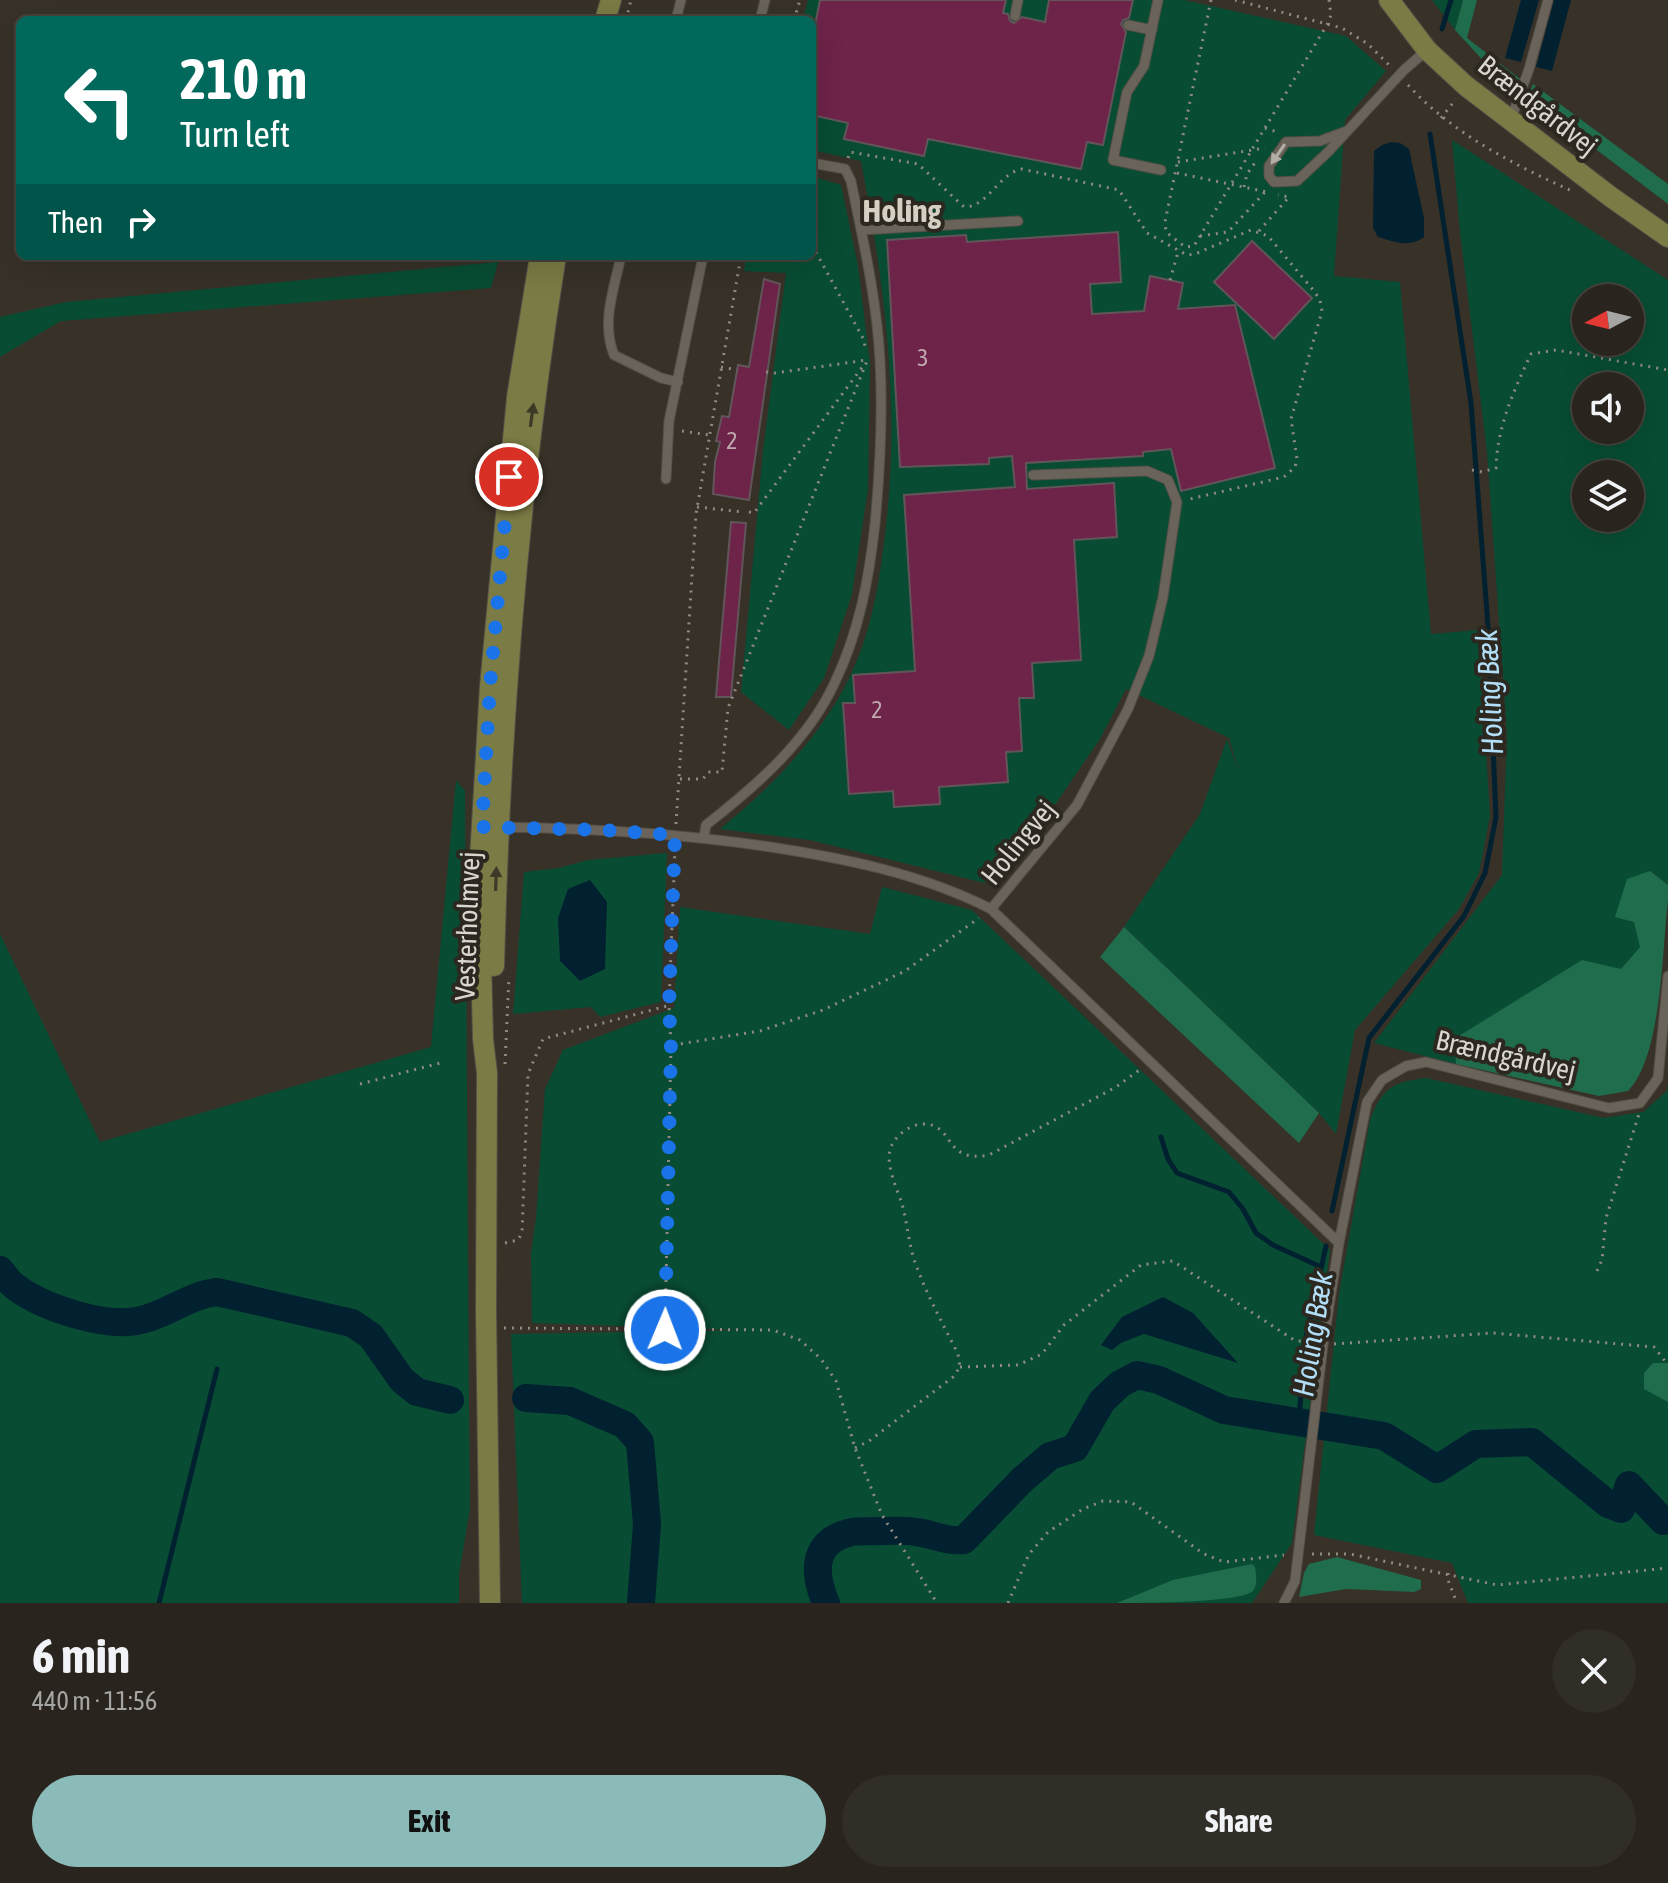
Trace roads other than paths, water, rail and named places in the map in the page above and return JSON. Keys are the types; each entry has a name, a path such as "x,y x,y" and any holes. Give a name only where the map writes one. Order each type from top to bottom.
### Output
{"street":[{"name":"Brændgårdvej","path":"1389,0 1427,50 1466,86 1668,237"},
{"name":"Vesterholmvej","path":"490,827 503,530 517,397 539,260"},
{"name":"Vesterholmvej","path":"490,1603 486,1311 496,1075 483,1039 480,924 525,474 555,260"}],"lane":[{"path":"1015,16 1018,0"},
{"path":"1158,0 1144,66 1127,92 1113,160 1161,170"},
{"path":"1510,121 1529,69 1548,0"},
{"path":"1128,25 1152,30"},
{"path":"1347,131 1320,141 1286,142 1269,166 1269,176 1274,182 1297,181 1347,131 1400,76 1427,50"},
{"path":"704,837 706,825 770,773 804,731 834,685 857,628 870,568 881,432 880,360 868,262 851,181 845,169 816,164"},
{"path":"861,230 1018,221"},
{"path":"620,260 607,323 608,340 614,355 661,378 678,382"},
{"path":"666,479 668,429 702,260"},
{"name":"Holingvej","path":"1033,475 1147,471 1168,480 1177,502 1160,612 1149,656 1128,709 1077,805 991,909 1339,1243"},
{"path":"490,827 704,837 819,854 891,870 951,889 991,909"},
{"name":"Brændgårdvej","path":"1284,1603 1295,1581 1323,1345 1339,1243 1367,1102 1382,1080 1406,1066 1426,1062 1609,1108 1640,1103 1658,1078 1668,976"}],"water":[{"path":"1521,0 1539,0 1521,62 1505,58"},
{"path":"1554,0 1571,0 1552,71 1536,67"},
{"path":"1392,142 1409,149 1424,218 1424,237 1413,242 1402,243 1378,237 1373,228 1374,151"},
{"path":"590,880 607,902 605,969 580,981 560,961 558,918 568,889"},
{"path":"1163,1297 1193,1313 1238,1363 1144,1334 1112,1350 1101,1345 1122,1317"}],"waterway":[{"name":"Holing Bæk","path":"1442,29 1451,0"},
{"name":"Holing Bæk","path":"1332,1211 1369,1038 1464,916 1485,873 1496,817 1488,626 1471,403 1430,134"},
{"path":"1161,1137 1168,1159 1177,1173 1229,1192 1256,1233 1273,1245 1321,1267"},
{"name":"Holing Bæk","path":"1299,1422 1304,1347 1326,1246"},
{"path":"0,1270 12,1284 43,1303 77,1315 112,1322 141,1320 217,1292 352,1323 371,1336 402,1380 417,1392 450,1400"},
{"path":"159,1603 217,1369"},
{"path":"826,1603 818,1571 827,1544 855,1532 902,1531 964,1540 1050,1456 1075,1448 1102,1401 1120,1384 1137,1375 1159,1380 1224,1410 1384,1436 1437,1469 1476,1444 1532,1442 1608,1504 1621,1509 1629,1485 1663,1521 1668,1520"},
{"path":"526,1398 570,1401 625,1425 640,1442 647,1524 641,1603"}],"district":[{"name":"Holing","path":"902,210"}]}
